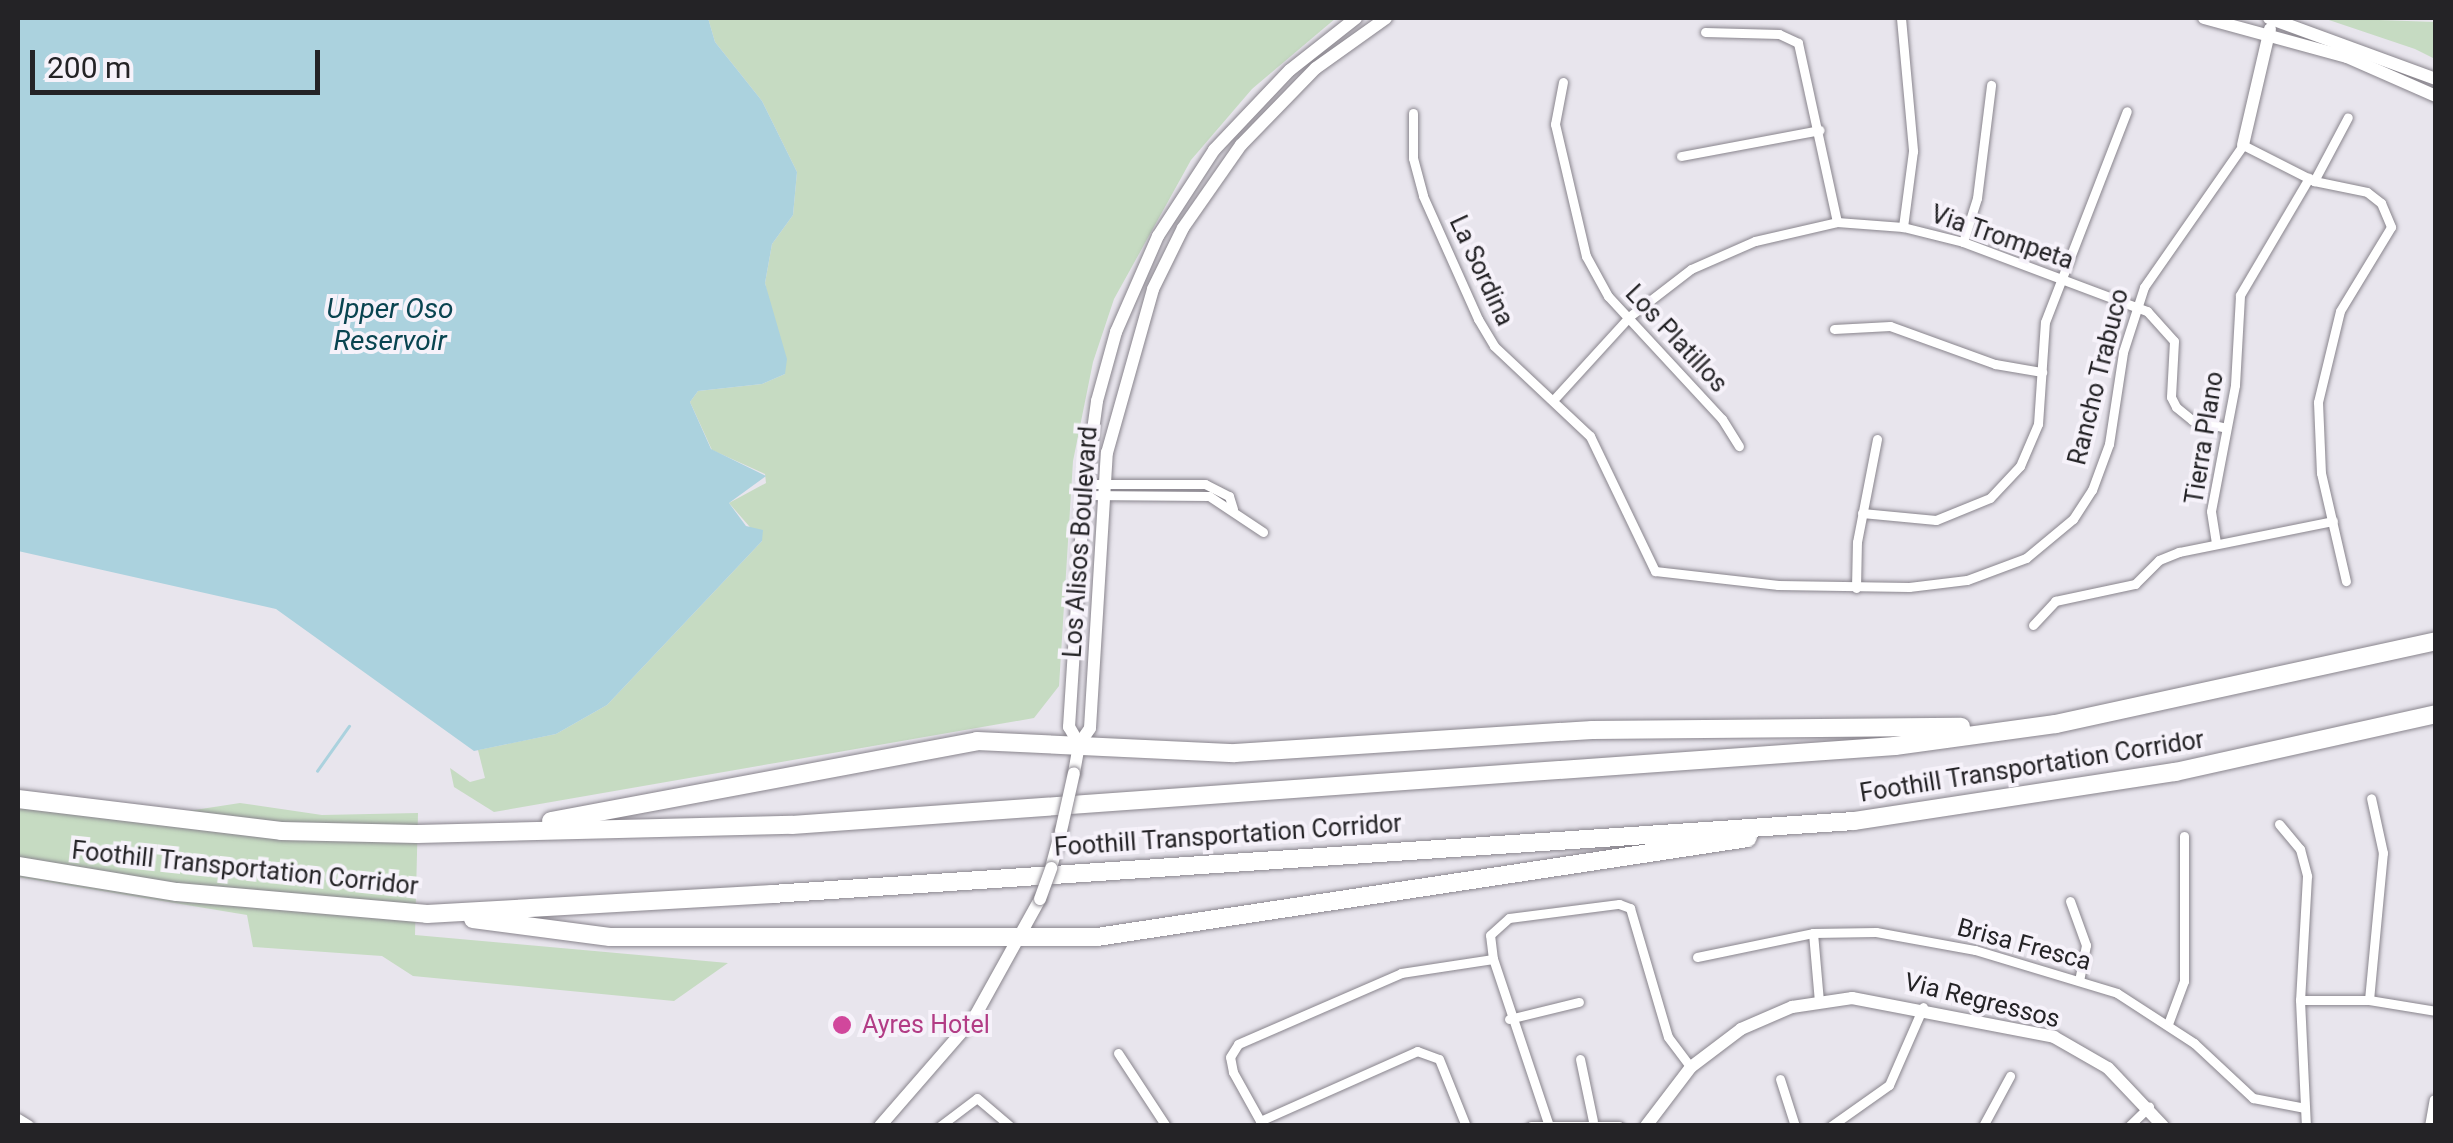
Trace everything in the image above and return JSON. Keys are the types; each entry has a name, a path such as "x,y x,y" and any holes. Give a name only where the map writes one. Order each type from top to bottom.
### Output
{"highway":[{"name":"Foothill Transportation Corridor","path":"18,799 196,825 417,834 792,825 1895,746 2056,724 2436,641"},
{"name":"Foothill Transportation Corridor","path":"18,866 161,890 428,914 1854,821 2175,772 2436,714"},
{"path":"486,832 937,747 1079,744 1236,753 1592,730 2056,724"},
{"path":"428,914 610,936 1020,940 1097,937 1854,821"}],"main road":[{"name":"Los Alisos Boulevard","path":"1079,744 1069,727 1084,489 1116,332 1158,236 1238,122 1356,18"},
{"name":"Los Alisos Boulevard","path":"880,1126 961,1036 1020,940 1040,899 1079,744 1090,728 1103,490 1134,338 1184,228 1241,145 1283,100 1386,18"},
{"path":"2204,18 2269,33 2367,64 2436,96"},
{"path":"2273,18 2436,80"},
{"name":"Rancho Trabuco","path":"2243,145 2273,18"},
{"path":"1646,1126 1691,1067 1741,1029 1819,1001"},
{"name":"Via Regressos","path":"1819,1001 1923,1008 2054,1037 2108,1068 2149,1107 2162,1126"},
{"path":"18,1120 28,1126"}],"street":[{"path":"1900,18 1913,151 1903,227"},
{"path":"1704,32 1779,34 1798,43 1837,222"},
{"name":"Los Platillos","path":"1563,82 1555,124 1582,240 1608,296 1630,316 1739,446"},
{"path":"1962,242 1977,198 1992,85"},
{"path":"1862,513 1936,520 1990,498 2031,443 2042,372 2044,322 2127,111"},
{"name":"La Sordina","path":"1413,113 1412,158 1423,196 1478,319 1517,370 1556,397 1608,467 1655,571"},
{"name":"Tierra Plano","path":"2216,544 2211,511 2226,428 2240,295 2348,116"},
{"path":"1681,156 1820,130"},
{"path":"2243,145 2311,180 2367,192 2381,203 2391,227 2340,311 2322,372 2317,439 2346,581"},
{"name":"Rancho Trabuco","path":"1655,571 1856,588 1966,580 2052,541 2073,519 2103,465 2136,307 2160,257 2216,191 2243,145"},
{"name":"Via Trompeta","path":"1556,397 1630,316 1722,252 1837,222 1903,227 1962,242 2136,307 2160,321 2174,341 2176,407 2192,420 2226,428"},
{"path":"1834,329 1890,326 1995,364 2042,372"},
{"path":"1856,588 1862,513 1878,440"},
{"path":"1084,489 1194,493 1233,510 1263,532"},
{"path":"2033,625 2055,601 2135,584 2159,560 2216,544 2333,521"},
{"path":"2369,1000 2383,852 2370,798"},
{"path":"2279,824 2300,849 2308,876 2300,1000 2306,1126"},
{"path":"2168,1024 2184,981 2184,836"},
{"path":"2070,901 2086,945 2080,977"},
{"path":"1548,1123 1509,1019 1493,959 1490,935 1509,918 1630,908 1668,1036 1691,1067"},
{"path":"1813,932 1819,1001"},
{"name":"Brisa Fresca","path":"1697,958 1813,932 1909,938 2080,977 2168,1024 2253,1098 2305,1108"},
{"path":"1466,1126 1439,1059 1417,1051 1262,1123 1233,1072 1230,1057 1238,1044 1401,973 1493,959"},
{"path":"2300,1000 2369,1000 2436,1011"},
{"path":"1509,1019 1579,1002"},
{"path":"1831,1126 1889,1085 1923,1008"},
{"path":"1118,1054 1166,1126"},
{"path":"1580,1059 1593,1121"},
{"path":"1983,1126 2010,1076"},
{"path":"1780,1079 1796,1126"},
{"path":"940,1126 977,1098 1010,1126"},
{"path":"2429,1126 2434,1099"},
{"path":"2129,1126 2149,1107"},
{"path":"1531,1126 1593,1121 1618,1126"}],"green space":[{"path":"708,18 1336,18 1252,89 1191,160 1114,299 1093,362 1073,461 1059,686 1034,718 494,812 454,787 450,768 470,782 485,778 478,750 556,734 607,705 762,541 729,503 766,483 765,474 712,450 690,402 698,391 762,384 785,374 765,283 772,244 793,215 797,172 762,101 715,42"},
{"path":"2323,18 2435,22 2435,59 2415,49"},
{"path":"18,797 175,813 240,803 322,815 418,813 415,935 728,963 674,1001 413,976 382,956 253,947 247,915 18,877"}],"water":[{"name":"Upper Oso Reservoir","path":"18,18 708,18 715,42 762,101 797,172 793,215 772,244 765,283 787,359 785,374 762,384 698,391 690,402 711,449 766,476 729,503 746,526 763,530 762,541 607,705 556,734 474,751 276,609 18,551"}],"waterway":[{"path":"317,771 349,726"}],"place":[{"name":"Ayres Hotel","path":"842,1025"}]}
